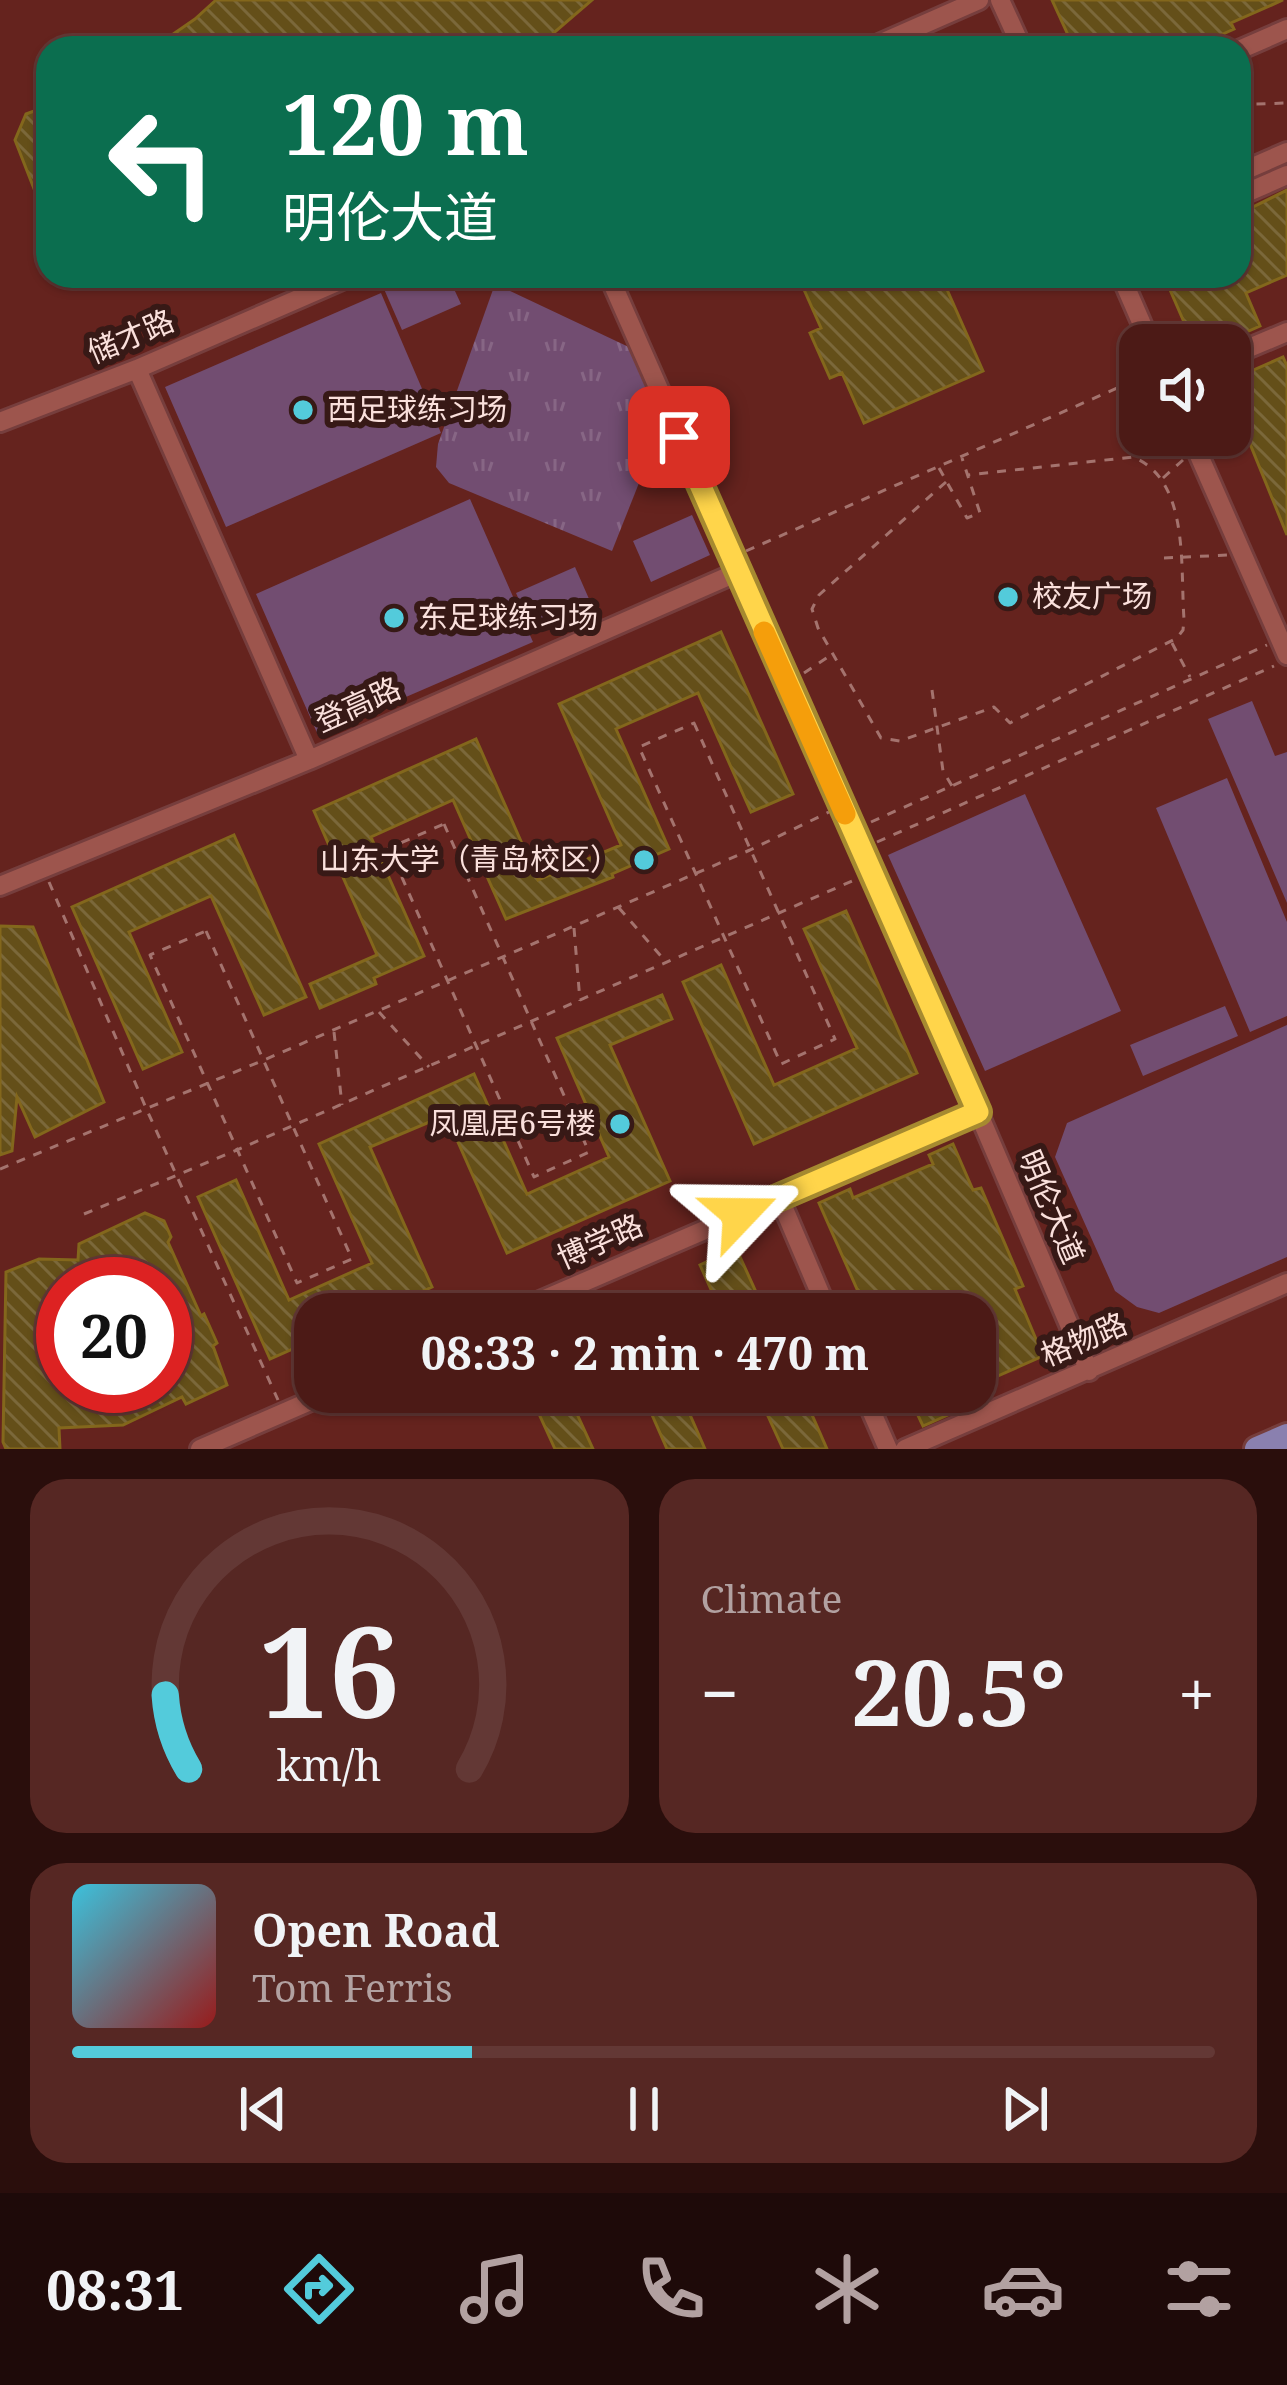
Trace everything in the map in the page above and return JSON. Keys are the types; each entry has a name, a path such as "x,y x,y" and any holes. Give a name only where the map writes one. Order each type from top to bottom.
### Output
{"main road":[{"path":"1257,1449 1287,1436"}],"lane":[{"path":"897,36 979,0"},
{"path":"1000,0 1016,36"},
{"path":"1251,45 1287,29"},
{"path":"1251,168 1287,152"},
{"path":"1251,191 1287,175"},
{"name":"储才路","path":"0,422 323,288"},
{"name":"明伦大道","path":"614,288 1089,1371"},
{"path":"1126,288 1142,324"},
{"path":"1251,347 1287,332"},
{"path":"136,368 309,760"},
{"path":"1199,456 1286,652"},
{"name":"登高路","path":"0,886 309,760 735,565"},
{"name":"博学路","path":"558,1293 978,1112"},
{"path":"779,1197 821,1293"},
{"name":"格物路","path":"904,1449 1287,1283"},
{"path":"200,1449 294,1408"},
{"path":"872,1413 888,1449"}],"path":[{"path":"1251,105 1287,104"},
{"path":"735,565 938,466 1119,387"},
{"path":"1162,479 1181,456"},
{"path":"938,466 968,518 980,513 961,457"},
{"path":"946,482 814,602 814,620 881,738 900,741 994,707 1010,724 1183,631 1177,509 1153,467 1133,457 968,475"},
{"path":"1164,559 1243,554"},
{"path":"1171,641 1191,679"},
{"path":"852,830 1191,679 1286,652"},
{"path":"861,849 1286,652"},
{"path":"786,681 832,654"},
{"path":"932,690 944,771 952,786"},
{"path":"694,723 835,1039 781,1064 695,873 639,747 694,723"},
{"path":"0,1168 448,981 842,806"},
{"path":"444,824 589,1152 534,1177 448,981 389,848 444,824"},
{"path":"44,868 283,1413"},
{"path":"84,1214 871,872"},
{"path":"618,907 667,963"},
{"path":"573,926 580,1001"},
{"path":"206,931 352,1259 297,1283 207,1083 150,955 206,931"},
{"path":"378,1011 429,1066"},
{"path":"334,1030 342,1105"}],"green space":[{"path":"454,288 461,304 402,330 384,289"},
{"path":"494,288 503,288 633,349 664,420 612,551 449,483 436,467 438,444"},
{"name":"西足球练习场","path":"381,293 441,433 226,527 165,387"},
{"name":"东足球练习场","path":"470,499 533,642 318,735 256,594"},
{"path":"692,515 710,555 651,582 633,541"},
{"path":"575,567 593,608 534,634 516,593"},
{"path":"1252,701 1275,756 1287,752 1287,903 1208,719"},
{"path":"1227,778 1287,922 1287,1016 1250,1032 1156,808"},
{"path":"1025,794 1121,1011 985,1071 888,855"},
{"path":"1225,1006 1238,1036 1143,1076 1130,1045"},
{"path":"1287,1025 1287,1257 1159,1313 1137,1307 1115,1291 1055,1157 1067,1123"}],"building":[{"path":"216,0 592,0 550,36 170,36"},
{"path":"1052,0 1283,0 1231,23 1234,29 1218,36 1068,36"},
{"path":"36,110 36,194 15,140 26,114"},
{"path":"1287,190 1287,275 1246,293 1260,326 1251,330 1251,324 1185,324 1169,288 1251,288 1251,208"},
{"path":"803,288 946,288 983,371 864,423 842,373 830,378 810,333 821,328"},
{"path":"1283,357 1287,366 1287,535 1251,446 1251,371"},
{"path":"721,632 793,794 751,812 698,693 616,729 669,849 613,877 506,919 453,800 371,837 424,956 320,1008 310,984 377,955 314,811 476,739 538,880 621,845 559,704"},
{"path":"234,835 306,997 264,1015 211,896 129,932 182,1052 143,1069 72,907"},
{"path":"846,911 917,1073 754,1144 683,982 721,965 774,1085 857,1048 804,929"},
{"path":"0,926 33,927 104,1102 35,1137 17,1097 12,1151 0,1155"},
{"path":"662,995 672,1019 610,1045 670,1181 507,1253 446,1115 370,1147 432,1287 419,1293 305,1293 372,1263 319,1144 474,1074 527,1194 609,1157 557,1038"},
{"path":"953,1144 973,1190 981,1188 1023,1286 1015,1289 1043,1356 996,1377 996,1293 859,1293 819,1203 850,1189 853,1198 933,1164 929,1155"},
{"path":"236,1180 289,1300 294,1298 294,1348 270,1359 198,1197"},
{"path":"145,1213 164,1221 175,1257 78,1257 79,1244"},
{"path":"736,1248 756,1293 713,1293 700,1265"},
{"path":"36,1260 36,1413 148,1413 123,1425 59,1428 60,1449 6,1449 6,1272"},
{"path":"192,1296 217,1343 213,1346 227,1385 192,1401"},
{"path":"539,1413 577,1413 593,1449 555,1449"},
{"path":"651,1413 689,1413 705,1449 667,1449"},
{"path":"767,1413 811,1413 827,1449 783,1449"},
{"path":"917,1413 952,1413 923,1426"}],"slow traffic":[{"path":"764,632 845,814"}],"place":[{"name":"西足球练习场","path":"303,410"},
{"name":"校友广场","path":"1008,597"},
{"name":"东足球练习场","path":"394,618"},
{"name":"山东大学（青岛校区）","path":"644,860"},
{"name":"凤凰居6号楼","path":"620,1124"}],"route":[{"path":"679,437 978,1112 740,1214"}]}
